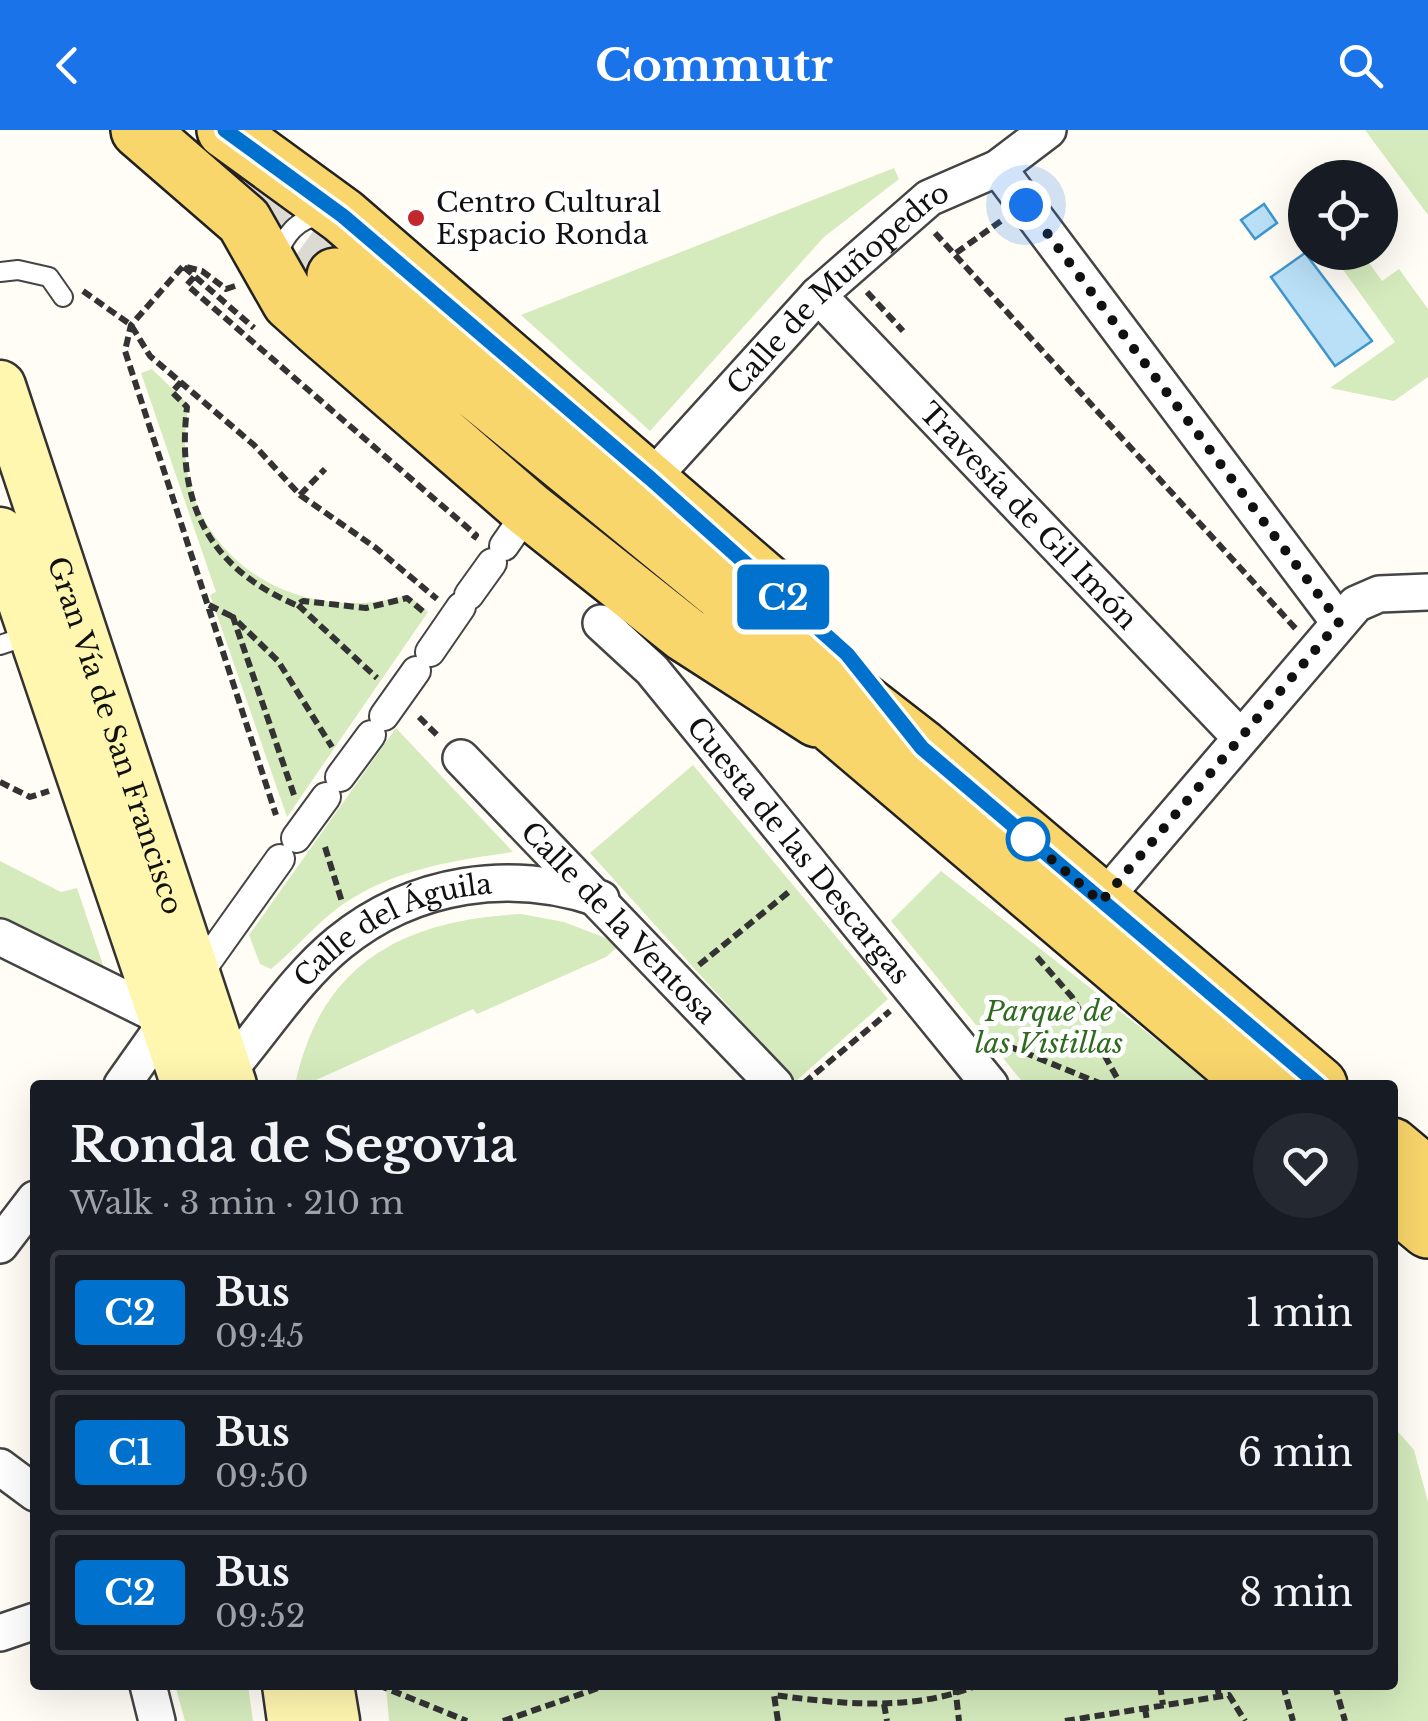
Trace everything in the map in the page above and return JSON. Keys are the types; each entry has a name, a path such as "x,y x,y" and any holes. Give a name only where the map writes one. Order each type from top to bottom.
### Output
{"main road":[{"path":"139,130 244,221 290,302 508,540 685,634 845,736"},
{"path":"225,130 343,216 651,479 847,654 922,748"},
{"path":"1251,1080 845,736 334,276 716,588 922,748 1314,1080"},
{"name":"Gran Vía de San Francisco","path":"0,386 198,974 215,1080"},
{"name":"Gran Vía de San Francisco","path":"0,533 17,640 168,1020 215,1080"},
{"path":"1398,1151 1428,1176"},
{"path":"1398,1205 1428,1230"},
{"path":"289,1690 293,1721"},
{"path":"329,1690 334,1721"}],"street":[{"name":"Calle de Muñopedro","path":"651,479 818,295 928,198 998,168 1048,130"},
{"path":"998,168 1339,622"},
{"name":"Travesía de Gil Imón","path":"818,295 1239,736"},
{"path":"198,974 337,781 389,720 456,601 508,540"},
{"path":"1101,902 1339,622 1370,596 1428,592"},
{"name":"Cuesta de las Descargas","path":"601,623 652,670 986,1080"},
{"name":"Calle de la Ventosa","path":"450,748 602,900 770,1080"},
{"name":"Calle del Águila","path":"215,1080 313,968 381,914 426,894 473,884 545,884 602,900"},
{"path":"0,937 168,1020 126,1080"},
{"path":"0,1245 30,1206"},
{"path":"0,1467 30,1489"},
{"path":"0,1633 30,1623"},
{"path":"149,1690 157,1721"}],"lane":[{"path":"275,276 277,255 289,231 311,217 343,216"},
{"path":"0,272 18,270 50,277 63,297"}],"path":[{"path":"956,253 1000,222"},
{"path":"928,234 938,232 1297,630"},
{"path":"213,279 183,266 131,325 124,351 275,810"},
{"path":"50,277 81,289 131,325 150,356 254,445 300,495 376,548 430,593 456,601"},
{"path":"194,277 187,285 476,535 470,544"},
{"path":"878,279 866,290 906,335"},
{"path":"181,382 172,392 187,407 184,456 197,517 209,540 250,582 298,605 381,682"},
{"path":"350,440 356,431"},
{"path":"300,495 324,469"},
{"path":"430,593 437,584"},
{"path":"298,605 303,601 366,608 408,598 427,614"},
{"path":"209,604 233,617 278,661 337,781"},
{"path":"233,617 294,841 322,842 331,860 350,935"},
{"path":"389,720 450,748"},
{"path":"0,782 30,797"},
{"path":"694,969 795,886"},
{"path":"1034,955 1072,997 1118,1080"},
{"path":"807,1080 898,1004"},
{"path":"988,1038 1092,1080"},
{"path":"390,1690 467,1721"},
{"path":"503,1721 529,1718 595,1690"},
{"path":"778,1721 774,1695 857,1705 884,1704 951,1690"},
{"path":"956,1690 959,1721"},
{"path":"1161,1690 1163,1705"},
{"path":"1218,1690 1219,1696"},
{"path":"1284,1690 1293,1721"},
{"path":"1336,1690 1344,1721"},
{"path":"1065,1721 1229,1695 1238,1702 1245,1721"},
{"path":"884,1704 887,1721"},
{"path":"1145,1708 1147,1721"}],"green space":[{"path":"1365,130 1428,130 1428,215 1398,175 1398,160 1387,160"},
{"path":"894,168 899,179 824,237 650,431 521,315"},
{"path":"1399,269 1428,309 1428,377 1394,401 1330,388 1395,342 1343,270 1374,270 1382,281"},
{"path":"152,369 189,405 185,453 194,497 213,534 242,564 277,587 318,600 362,603 408,595 428,612 287,817 210,595 216,592 141,373"},
{"path":"396,728 513,852 440,864 393,878 349,900 271,969 260,964 249,935"},
{"path":"693,765 888,999 795,1080 590,853"},
{"path":"0,861 61,892 77,888 106,974 0,921"},
{"name":"Parque de las Vistillas","path":"941,871 1208,1080 1021,1080 891,921"},
{"path":"521,914 564,922 621,944 606,957 477,1014 473,1009 316,1080 296,1080 307,1043 325,1007 347,978 405,938 479,918"},
{"path":"1398,1432 1414,1450 1428,1502 1428,1721 389,1721 386,1690 1398,1690"},
{"path":"176,1690 249,1690 253,1721 185,1721"}],"water":[{"path":"1264,204 1277,223 1255,239 1241,220"},
{"path":"1288,265 1288,270 1318,270 1372,341 1335,366 1271,277"}],"tunnel":[{"path":"232,202 335,276"}],"bus line":[{"name":"C2","path":"225,130 343,216 651,479 847,654 922,748 1313,1080"}],"place":[{"name":"Centro Cultural Espacio Ronda","path":"416,218"}],"route":[{"path":"1026,205 1339,622 1101,902 1028,839"}]}
